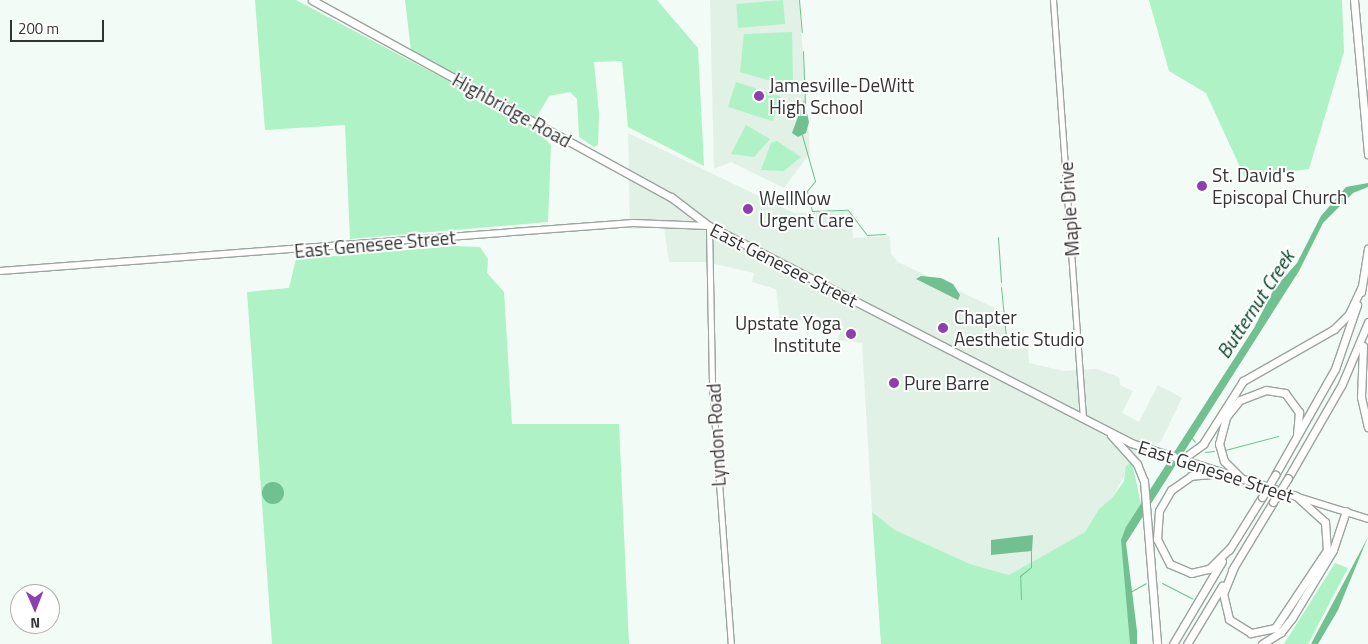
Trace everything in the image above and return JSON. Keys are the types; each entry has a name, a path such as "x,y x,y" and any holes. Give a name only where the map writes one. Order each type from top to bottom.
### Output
{"highway":[{"name":"Highbridge Road","path":"312,0 672,198 709,226"},
{"path":"1354,0 1368,154"},
{"name":"East Genesee Street","path":"709,226 1108,431 1178,462 1296,496"},
{"path":"1173,644 1294,444 1335,369 1361,288 1368,249"},
{"path":"1178,462 1191,457 1203,444 1243,382 1334,330 1349,314 1361,288"},
{"path":"1187,644 1288,478 1342,384 1368,322"},
{"path":"1365,330 1360,380 1368,427"},
{"path":"1243,480 1224,461 1219,444 1226,417 1240,400 1266,390 1289,396 1300,419 1294,444"},
{"path":"1108,431 1137,464 1144,481 1157,644"},
{"path":"1218,473 1191,476 1171,490 1159,511 1157,539 1170,564 1191,573 1209,570 1230,548"},
{"path":"1234,567 1223,594 1229,619 1251,633 1275,628 1328,544 1321,516 1296,496"},
{"path":"1262,644 1281,632 1292,618 1333,550 1346,511"}],"main road":[{"name":"East Genesee Street","path":"0,271 634,223 709,226"},
{"name":"East Genesee Street","path":"1296,496 1368,519"},
{"name":"East Genesee Street","path":"1346,511 1368,515"}],"street":[{"name":"Maple Drive","path":"1053,0 1083,417"},
{"name":"Lyndon Road","path":"709,226 712,386 731,644"}],"shaded area":[{"path":"255,0 296,0 531,125 551,145 548,222 350,239 345,125 265,130"},
{"path":"405,0 657,0 698,48 704,166 628,127 622,61 594,62 599,114 598,145 594,147 579,137 577,99 570,92 549,96 535,120 411,51"},
{"name":"Jamesville-DeWitt High School","path":"710,0 799,0 810,153 784,188 731,162 714,169"},
{"path":"783,0 785,24 738,28 736,4"},
{"path":"1149,0 1342,0 1344,52 1309,169 1245,178 1206,93 1169,71"},
{"path":"792,32 793,83 788,86 740,72 744,34"},
{"path":"736,82 781,97 773,121 728,107"},
{"path":"804,100 809,122 806,133 798,137 792,133"},
{"path":"746,125 770,139 754,157 731,154"},
{"path":"628,133 794,213 852,211 853,238 890,236 891,254 898,262 1005,313 1006,349 1028,348 1029,363 1064,371 1096,369 1119,377 1120,385 1133,391 1122,413 1139,422 1158,385 1182,398 1161,441 1132,462 1112,498 1099,509 1085,532 1009,575 970,564 895,530 872,512 862,343 837,340 843,326 816,316 806,334 804,320 780,321 776,289 752,282 754,273 706,262 669,262 664,227 630,229"},
{"path":"777,141 801,157 784,171 761,170 771,143"},
{"path":"1368,183 1368,187 1353,193 1323,223 1299,271 1126,543 1137,631 1137,644 1130,644 1121,540 1126,527 1254,328 1274,289 1297,263 1321,216 1346,187"},
{"path":"454,246 480,247 488,259 487,273 504,292 512,424 619,424 629,644 272,644 247,292 289,288 296,259"},
{"path":"921,276 941,278 953,284 960,295 958,300 916,279"},
{"path":"1132,462 1142,509 1124,545 1132,644 881,644 872,512 895,530 970,564 1009,575 1085,532 1099,509 1112,498 1124,481 1126,466"},
{"path":"273,482 283,489 284,493 277,503 273,504 263,497 262,493 269,483"},
{"path":"1033,535 1032,551 991,555 991,540"},
{"path":"1368,537 1338,610 1318,644 1311,644"},
{"path":"1335,563 1348,568 1308,644 1284,644"}],"waterway":[{"path":"799,0 802,32"},
{"path":"803,51 805,104"},
{"path":"802,135 815,181 807,191 812,211 848,210 867,235 885,234"},
{"path":"998,237 1001,282"},
{"path":"1001,287 1007,347"},
{"path":"1225,450 1278,436"},
{"path":"1191,437 1195,442"},
{"path":"1205,452 1214,451"},
{"path":"1021,599 1020,576 1031,567 1031,551"},
{"path":"1130,592 1146,583"},
{"path":"1162,583 1192,598"}],"place":[{"name":"Jamesville-DeWitt High School","path":"759,96"},
{"name":"St. David's Episcopal Church","path":"1202,186"},
{"name":"WellNow Urgent Care","path":"748,209"},
{"name":"Chapter Aesthetic Studio","path":"943,328"},
{"name":"Upstate Yoga Institute","path":"851,334"},
{"name":"Pure Barre","path":"894,383"}],"water label":[{"name":"Butternut Creek","path":"1255,304"}]}
